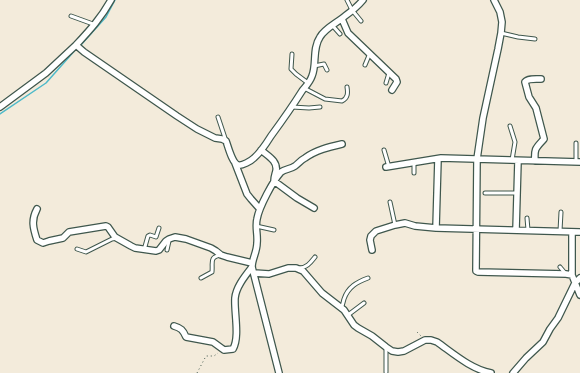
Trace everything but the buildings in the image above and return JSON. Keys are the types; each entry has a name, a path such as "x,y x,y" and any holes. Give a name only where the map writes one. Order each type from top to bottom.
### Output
{"street":[{"path":"0,107 46,73 77,46 95,25 111,0"},
{"path":"235,164 238,165 250,161 261,150 312,77 317,42 320,36 363,0"},
{"path":"494,0 500,12 502,22 483,118 477,160 476,271 569,274"},
{"path":"342,19 348,32 398,80 392,90"},
{"path":"77,46 197,129 215,138 226,141 247,194 260,208"},
{"path":"535,161 536,149 544,139 536,108 530,97 525,82 528,79 542,79"},
{"path":"174,326 183,330 186,337 213,342 224,350 233,349 236,335 235,298 242,280 252,265 257,242 256,221 260,208 274,181 284,170 294,166 305,158 328,147 342,144"},
{"path":"261,150 272,158 275,163 276,171 274,181"},
{"path":"436,228 438,158"},
{"path":"388,167 438,158 578,162"},
{"path":"515,160 517,193 516,230"},
{"path":"274,181 297,198 314,208"},
{"path":"37,209 33,222 37,240 43,243 63,238 69,232 108,226 112,235 135,248 144,250 159,250 166,241 175,237 186,239 216,251 221,255 252,265"},
{"path":"372,250 370,240 372,234 376,231 405,223 415,226 476,230 580,231"},
{"path":"572,232 569,274 580,295"},
{"path":"252,265 279,373"},
{"path":"254,274 269,274 288,268 296,268 303,271 322,293 341,308 348,315 354,325 392,351 404,351 425,340 431,340 437,342 474,367 491,373"},
{"path":"514,373 526,358 543,342 558,318 575,283 580,278"}],"lane":[{"path":"347,0 352,10 361,21"},
{"path":"71,16 95,25"},
{"path":"332,25 340,34"},
{"path":"501,33 534,39"},
{"path":"365,65 370,53"},
{"path":"292,54 291,69 306,86 325,98 342,102 345,100 348,93 347,86"},
{"path":"314,66 324,64 328,70"},
{"path":"386,82 389,72"},
{"path":"292,107 320,107"},
{"path":"218,117 226,141"},
{"path":"510,126 515,142 515,160"},
{"path":"576,143 578,162"},
{"path":"384,150 388,167"},
{"path":"414,162 414,173"},
{"path":"484,194 517,193"},
{"path":"390,202 395,225"},
{"path":"560,231 561,212"},
{"path":"527,218 528,230"},
{"path":"256,226 274,230"},
{"path":"144,250 148,236 150,235 156,237 159,228"},
{"path":"77,249 86,252 114,238 119,238"},
{"path":"167,250 169,239"},
{"path":"201,278 212,272 213,258 221,255"},
{"path":"296,268 304,268 315,256"},
{"path":"560,267 569,274"},
{"path":"341,308 349,290 354,285 368,278"},
{"path":"348,315 364,303"},
{"path":"386,347 386,372"}],"path":[{"path":"197,373 206,356 214,356 224,350"}],"waterway":[{"path":"80,46 106,17 115,0"},
{"path":"0,114 46,83 77,48"}]}
